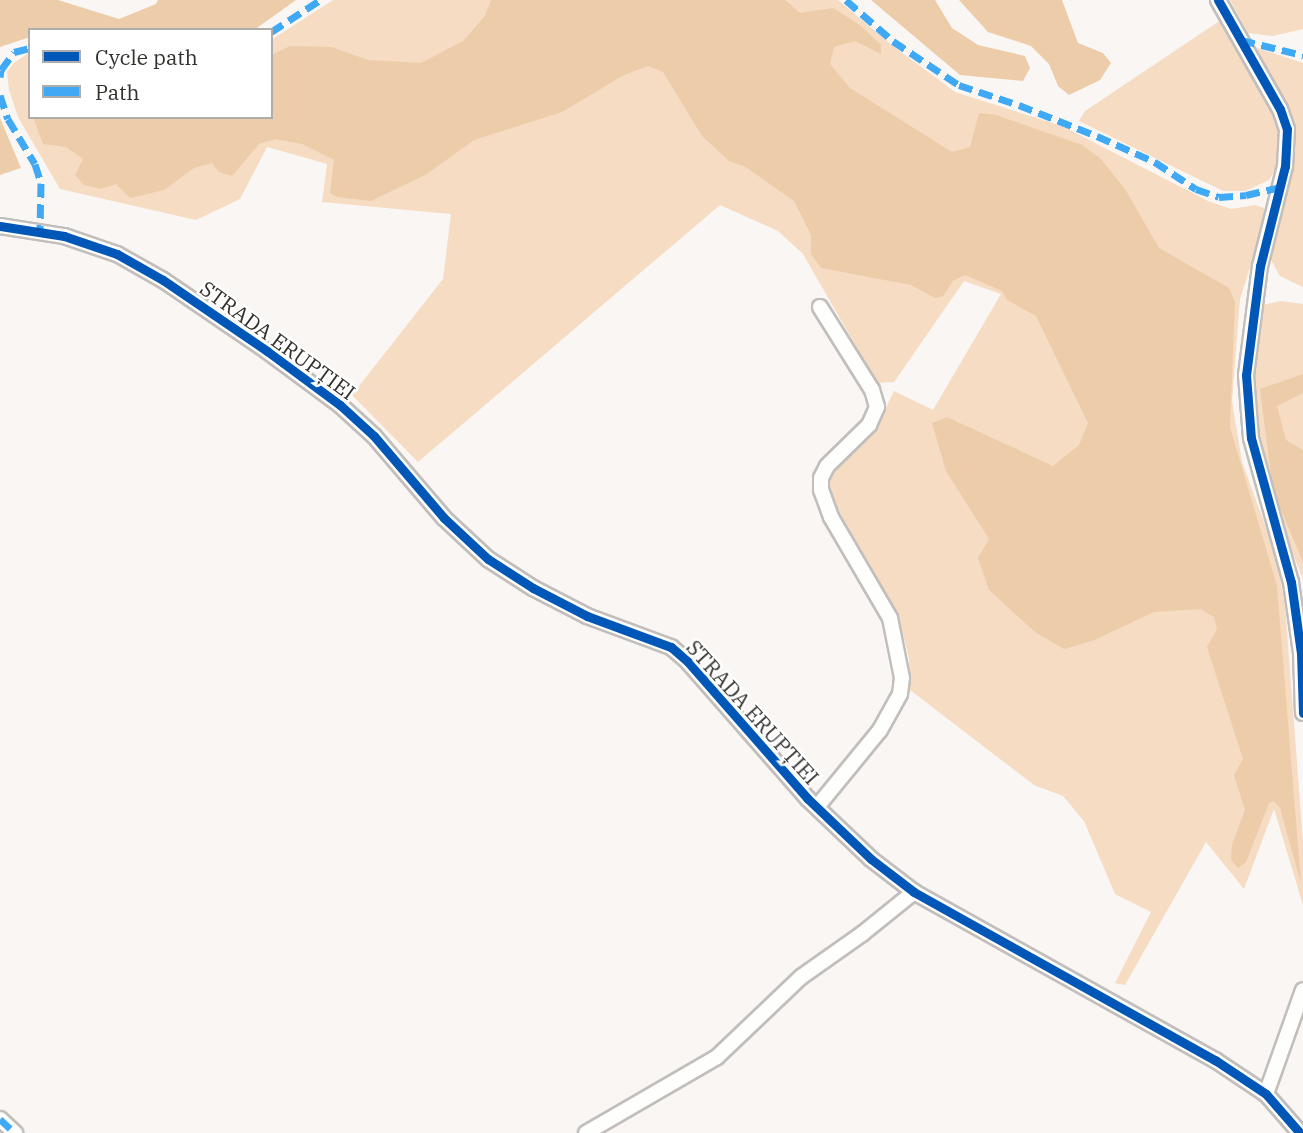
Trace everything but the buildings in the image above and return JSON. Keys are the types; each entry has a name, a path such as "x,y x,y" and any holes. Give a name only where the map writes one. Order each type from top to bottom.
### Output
{"street":[{"path":"1218,0 1280,109 1287,129 1285,166 1260,266 1246,375 1251,438 1290,582 1301,653 1303,713"},
{"name":"STRADA ERUPȚIEI","path":"0,226 64,236 117,254 163,280 267,351 340,405 374,436 444,517 488,559 533,588 587,616 671,647 688,662 817,807 871,859 914,892 1215,1060 1266,1094 1300,1133"},
{"name":"STRADA ERUPȚIEI","path":"817,807 880,730 900,694 902,678 890,618 831,517 821,490 821,478 827,466 869,425 877,407 866,378 820,307"},
{"path":"586,1133 717,1057 801,977 862,934 914,892"},
{"path":"1266,1094 1303,990"},
{"path":"0,1119 15,1133"}],"shaded area":[{"path":"0,0 58,0 119,19 156,4 158,0 296,0 257,28 28,28 28,38 0,47"},
{"path":"333,0 838,0 893,46 955,92 1062,126 1208,201 1231,209 1255,205 1264,208 1266,217 1240,299 1232,401 1242,462 1277,558 1285,606 1303,841 1303,905 1274,809 1244,889 1206,842 1125,985 1115,983 1151,912 1115,894 1084,821 1063,796 1034,785 910,690 909,658 899,619 834,502 829,484 836,469 877,427 894,391 933,410 1001,294 964,281 894,382 877,383 803,254 778,231 720,205 418,462 352,395 443,279 451,214 322,202 327,164 267,147 240,199 196,220 60,189 18,117 9,90 7,72 28,53 28,119 273,119 273,39"},
{"path":"491,0 785,0 800,13 833,8 860,25 881,45 881,54 855,41 834,47 830,64 850,88 952,152 970,147 979,113 996,115 1082,145 1100,158 1125,189 1159,248 1229,288 1235,302 1230,427 1277,586 1301,883 1280,808 1274,801 1269,803 1246,862 1238,868 1231,860 1232,845 1245,810 1234,775 1243,759 1207,647 1217,629 1214,617 1201,609 1154,612 1092,641 1064,649 1035,632 989,590 978,558 989,539 946,471 932,423 947,417 1053,466 1079,445 1088,423 1036,316 1007,300 1002,291 965,275 953,281 943,296 935,298 911,285 821,268 811,254 811,235 794,201 744,166 729,161 702,136 663,72 648,66 624,75 562,112 474,140 427,174 371,201 337,197 330,193 334,160 302,144 275,139 259,144 232,176 219,172 212,163 194,168 164,190 130,198 116,184 101,189 84,185 75,175 83,159 66,147 43,144 34,119 273,119 273,54 290,46 332,47 368,60 421,63 463,41 485,16"},
{"path":"871,0 935,0 952,28 978,45 1025,56 1030,68 1023,81 960,75"},
{"path":"959,0 1062,0 1078,43 1103,53 1111,63 1100,80 1069,95 1058,86 1049,64 1031,46 988,32"},
{"path":"1230,0 1303,0 1303,29 1273,36 1248,33"},
{"path":"1221,20 1277,121 1282,137 1279,162 1269,180 1245,191 1223,191 1079,121 1085,111"},
{"path":"1257,48 1303,63 1303,287 1280,276 1270,258 1285,192 1291,149"},
{"path":"0,118 21,168 0,175"},
{"path":"1281,301 1303,304 1303,579 1267,488 1254,404 1252,375 1261,312 1263,305"},
{"path":"1303,374 1303,393 1277,406 1286,440 1303,450 1303,562 1273,491 1260,389"}],"marked path":[{"path":"273,31 320,0"},
{"path":"846,0 893,41 959,85 1097,136 1155,162 1196,189 1219,197 1246,195 1280,187"},
{"path":"1241,40 1303,55"},
{"path":"0,77 1,70 14,52 28,48"},
{"path":"0,95 8,119 35,164 41,183 40,232"},
{"path":"0,1119 15,1133"}],"cycle path":[{"path":"1218,0 1280,109 1287,129 1285,166 1260,266 1246,375 1251,438 1291,582 1301,653 1303,713"},
{"path":"0,226 64,236 117,254 163,280 267,351 340,405 374,436 444,518 488,559 533,588 587,616 671,647 688,662 807,798 871,859 914,892 1215,1060 1266,1094 1300,1133"}]}
